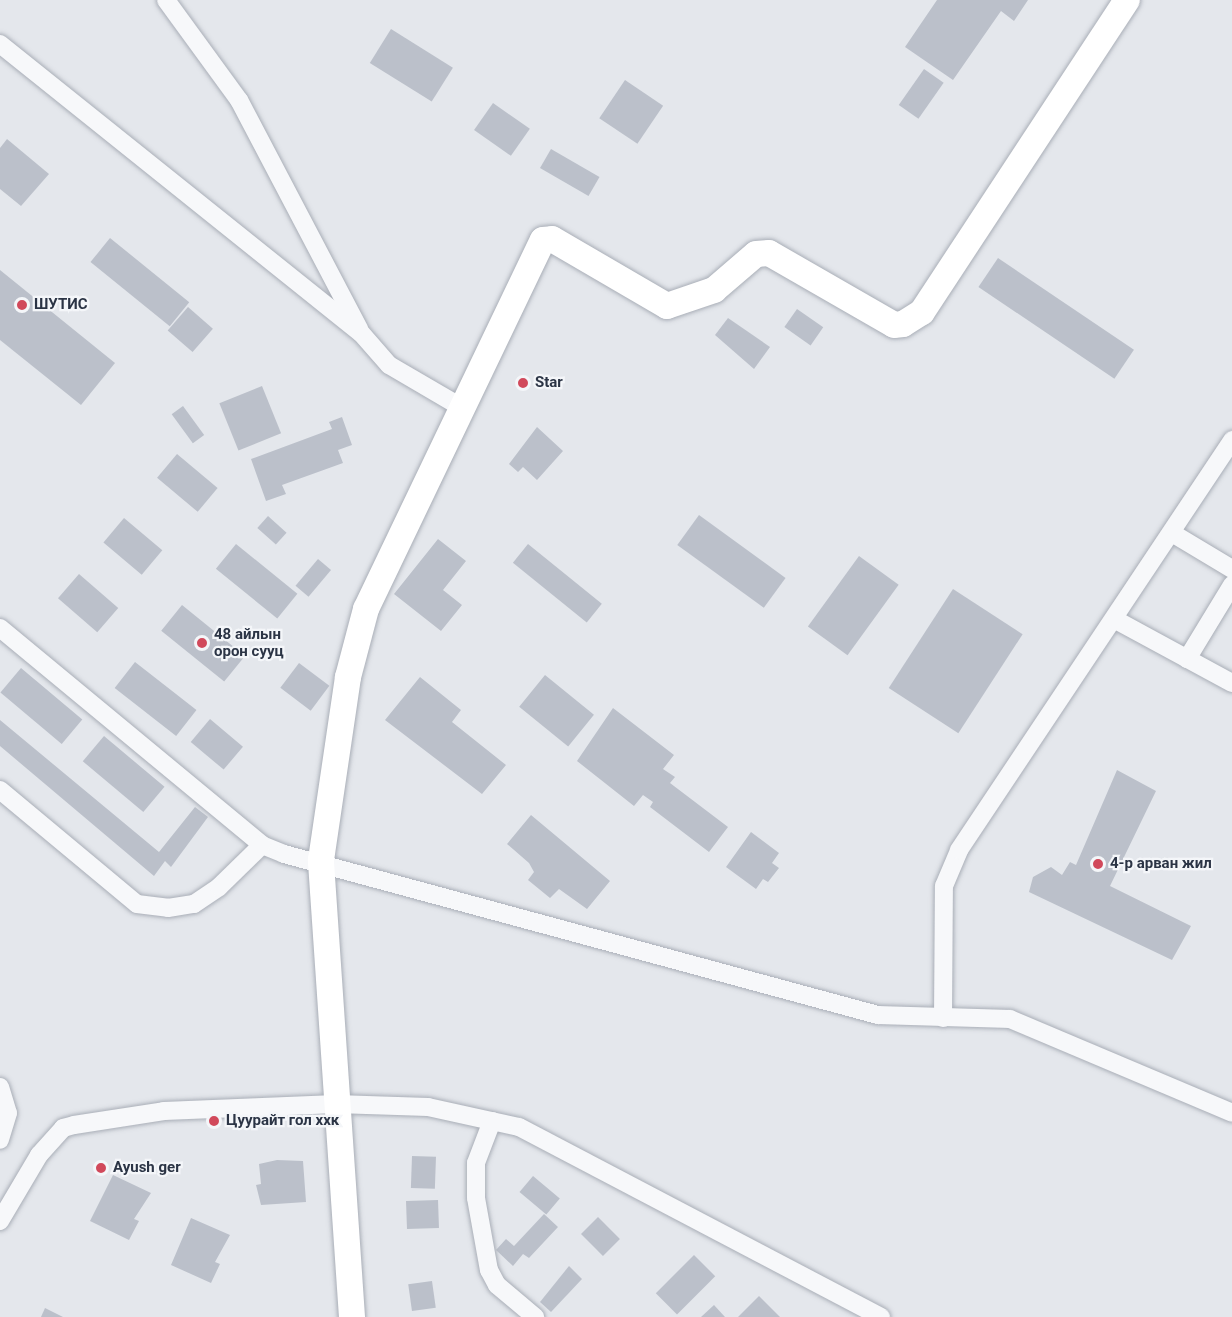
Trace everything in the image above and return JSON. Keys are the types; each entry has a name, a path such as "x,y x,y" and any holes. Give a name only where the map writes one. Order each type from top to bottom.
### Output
{"street":[{"path":"166,0 240,100 361,333"},
{"path":"352,1317 321,860 348,677 366,609 461,407 546,239 668,306 714,290 756,255 769,253 894,326 903,324 922,312 1127,0"},
{"path":"0,44 361,333 389,365 461,407"},
{"path":"943,1018 944,886 959,850 1232,440"},
{"path":"1172,533 1232,570"},
{"path":"1187,659 1230,593"},
{"path":"1114,619 1232,683"},
{"path":"0,628 262,845 878,1015 1011,1019 1232,1113"},
{"path":"0,790 136,904 168,908 194,904 219,888 262,845"},
{"path":"0,1088 8,1113 0,1140"},
{"path":"0,1221 7,1190 63,1128 74,1125 164,1111 336,1104 428,1107 519,1127 881,1317"},
{"path":"492,1121 476,1163 476,1198 489,1270 497,1285 535,1317"}],"building":[{"path":"937,0 1028,0 1014,21 1001,11 953,80 905,47"},
{"path":"391,29 453,68 432,102 370,63"},
{"path":"924,69 944,83 918,119 899,105"},
{"path":"625,80 663,106 637,144 599,118"},
{"path":"493,103 530,129 511,156 474,130"},
{"path":"7,139 49,174 21,206 0,189 0,148"},
{"path":"551,149 599,177 588,196 540,168"},
{"path":"110,238 189,302 170,326 90,262"},
{"path":"998,258 1134,350 1114,379 978,287"},
{"name":"ШУТИС","path":"0,270 115,363 81,405 0,340"},
{"path":"188,307 213,329 193,352 168,330"},
{"path":"797,309 823,327 811,345 784,327"},
{"path":"728,318 770,347 754,369 715,335"},
{"path":"262,386 281,433 238,451 219,403"},
{"path":"183,406 204,435 193,443 172,414"},
{"path":"342,417 352,445 338,450 343,463 282,485 286,494 266,501 251,459 332,429 329,422"},
{"path":"537,427 563,451 537,480 523,467 518,472 509,464"},
{"path":"177,454 218,488 198,512 157,478"},
{"path":"699,515 786,578 764,608 677,545"},
{"path":"268,516 287,533 276,545 257,528"},
{"path":"124,518 162,550 142,575 103,543"},
{"path":"438,539 466,561 443,590 462,605 441,631 394,594"},
{"name":"48 айлын орон сууц","path":"236,544 297,594 277,619 216,569"},
{"path":"528,544 602,604 587,622 513,563"},
{"path":"859,556 899,585 848,655 808,626"},
{"path":"318,559 331,570 309,597 296,586"},
{"path":"79,574 118,608 97,632 58,598"},
{"path":"953,589 1023,634 958,733 889,688"},
{"name":"48 айлын орон сууц","path":"182,605 245,656 224,682 161,631"},
{"path":"135,662 196,710 176,736 115,688"},
{"path":"299,663 329,686 311,711 280,688"},
{"path":"21,668 82,719 62,744 0,693"},
{"path":"545,675 594,715 568,747 519,707"},
{"path":"420,677 461,710 452,722 506,765 482,794 385,720"},
{"path":"613,708 674,755 663,769 675,777 670,783 728,827 709,852 650,807 653,802 643,795 634,806 577,761"},
{"path":"210,719 243,747 224,770 191,742"},
{"path":"0,720 159,852 195,807 208,817 171,867 165,861 154,876 0,746"},
{"path":"104,736 165,787 143,812 83,761"},
{"name":"4-р арван жил","path":"1117,770 1156,791 1110,886 1191,926 1172,960 1029,892 1033,877 1051,867 1062,875 1070,862 1076,865"},
{"path":"531,815 610,881 587,909 559,889 550,898 528,880 534,872 529,863 507,844"},
{"path":"751,832 779,853 772,863 779,868 768,882 763,879 756,889 726,867"},
{"path":"412,1156 436,1157 435,1189 411,1188"},
{"path":"277,1160 303,1161 306,1202 261,1205 256,1185 261,1184 259,1164"},
{"path":"113,1175 151,1193 134,1219 139,1221 129,1240 90,1221"},
{"path":"533,1176 560,1198 546,1215 520,1192"},
{"path":"438,1200 439,1228 407,1229 406,1201"},
{"path":"544,1214 558,1227 529,1258 523,1254 513,1266 496,1250 506,1239 514,1246"},
{"path":"598,1217 620,1239 603,1256 581,1234"},
{"path":"191,1218 230,1235 215,1262 220,1264 211,1283 171,1265"},
{"path":"694,1255 715,1276 677,1314 656,1293"},
{"path":"569,1266 582,1279 551,1312 540,1302"},
{"path":"432,1281 436,1308 412,1311 408,1284"},
{"path":"759,1296 780,1317 738,1317"},
{"path":"714,1305 725,1317 701,1317"},
{"path":"45,1308 63,1317 41,1317"}],"place":[{"name":"ШУТИС","path":"22,305"},
{"name":"Star","path":"523,383"},
{"name":"48 айлын орон сууц","path":"202,643"},
{"name":"4-р арван жил","path":"1098,864"},
{"name":"Цуурайт гол ххк","path":"214,1121"},
{"name":"Ayush ger","path":"101,1168"}]}
